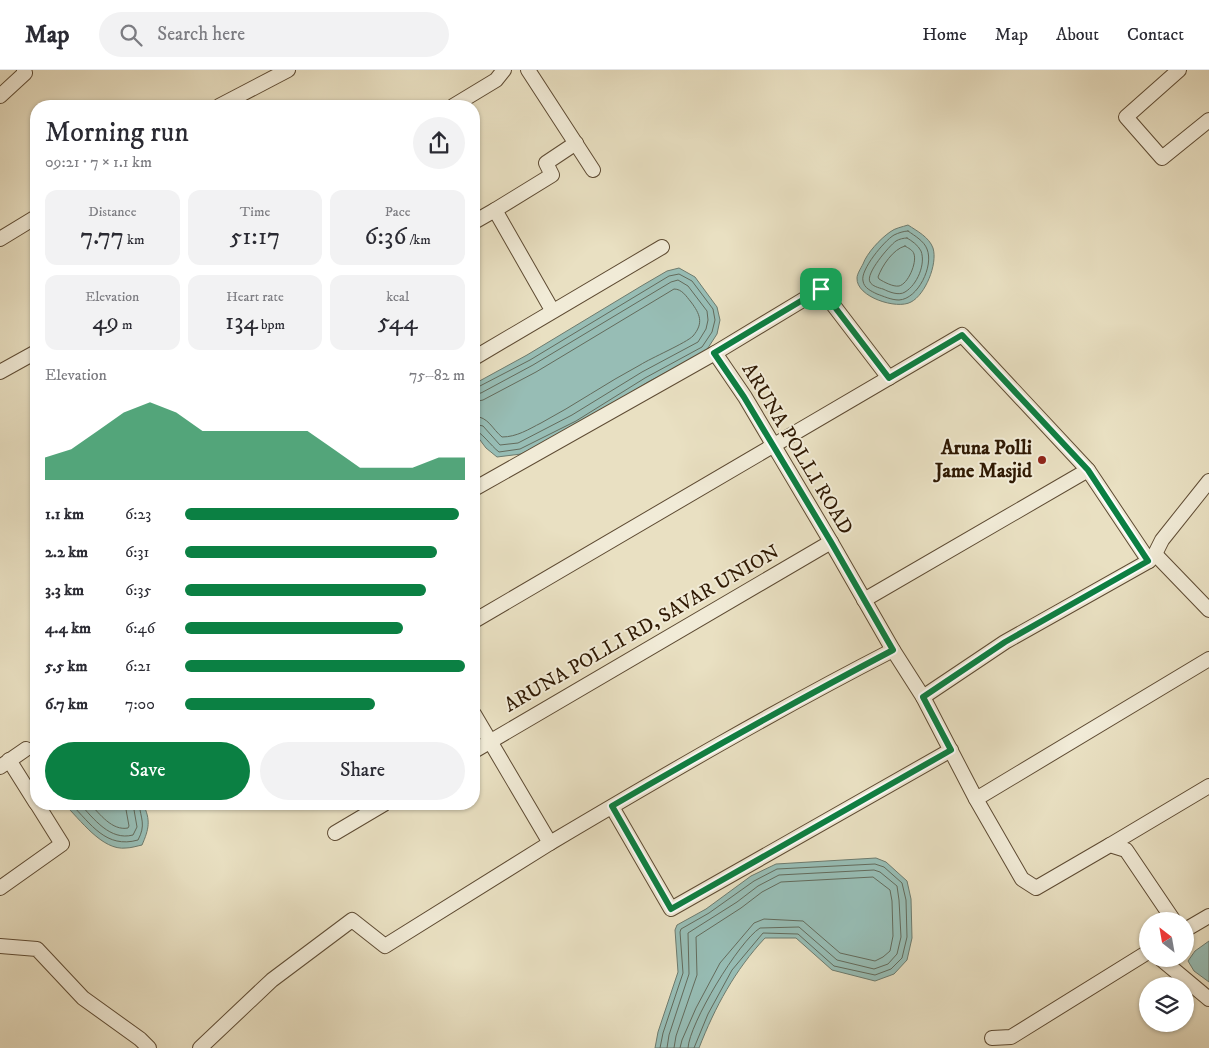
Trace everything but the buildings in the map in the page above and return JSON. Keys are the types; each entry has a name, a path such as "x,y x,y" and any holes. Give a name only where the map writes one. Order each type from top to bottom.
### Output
{"street":[{"path":"0,96 25,73 24,70"},
{"path":"230,100 288,70"},
{"path":"462,100 496,80 504,70"},
{"path":"528,70 593,170"},
{"path":"1179,70 1126,117 1162,158 1209,120"},
{"path":"480,219 552,175 546,163 576,143"},
{"path":"495,210 552,310"},
{"path":"0,239 30,221"},
{"path":"480,354 552,310 662,247"},
{"path":"714,353 821,289 889,378"},
{"path":"480,617 962,335 1088,470 1152,558 1209,610"},
{"name":"ARUNA POLLI ROAD","path":"480,486 714,353 744,397 893,650 923,697 976,799 1022,879 1036,888 1110,844"},
{"path":"0,372 30,355"},
{"path":"864,600 1088,470"},
{"path":"923,697 1005,642 1152,558 1162,540 1209,481"},
{"name":"ARUNA POLLI RD, SAVAR UNION","path":"480,748 831,542"},
{"path":"200,1048 272,980 352,920 385,946 612,806 837,678 893,650"},
{"path":"976,799 1209,659"},
{"path":"480,724 550,844"},
{"path":"26,749 5,764 30,795"},
{"path":"612,806 671,909 951,750"},
{"path":"1110,844 1209,786"},
{"path":"0,888 62,844 40,810"},
{"path":"334,833 374,810"},
{"path":"1110,844 1126,850 1168,912"},
{"path":"1194,925 1209,916"},
{"path":"0,946 37,949 83,998 140,1039 149,1048"},
{"path":"992,1038 1011,1037 1139,958"},
{"path":"1172,968 1209,999"}],"water":[{"path":"908,225 926,237 933,248 934,262 929,278 921,293 911,302 897,304 878,300 863,291 858,285 858,273 874,246 882,238 894,230"},
{"path":"679,268 695,277 717,307 720,320 717,334 706,351 648,382 578,425 521,454 497,457 486,448 480,440 480,381 527,355 667,271"},
{"path":"70,810 145,810 148,824 142,845 117,848 92,833"},
{"path":"876,858 886,862 907,881 911,899 912,938 907,960 894,974 875,981 832,970 796,938 765,938 735,976 712,1018 699,1048 655,1048 658,1032 678,972 675,930 677,925 706,909 751,876 776,864"},
{"path":"1209,941 1209,982 1192,968 1194,968 1195,951"}],"place":[{"name":"Aruna Polli Jame Masjid","path":"1042,460"}],"route":[{"path":"821,289 889,378 962,335 1088,470 1148,561 1005,642 923,697 951,750 671,909 612,806 837,678 893,650 744,397 714,353 821,289"}]}
